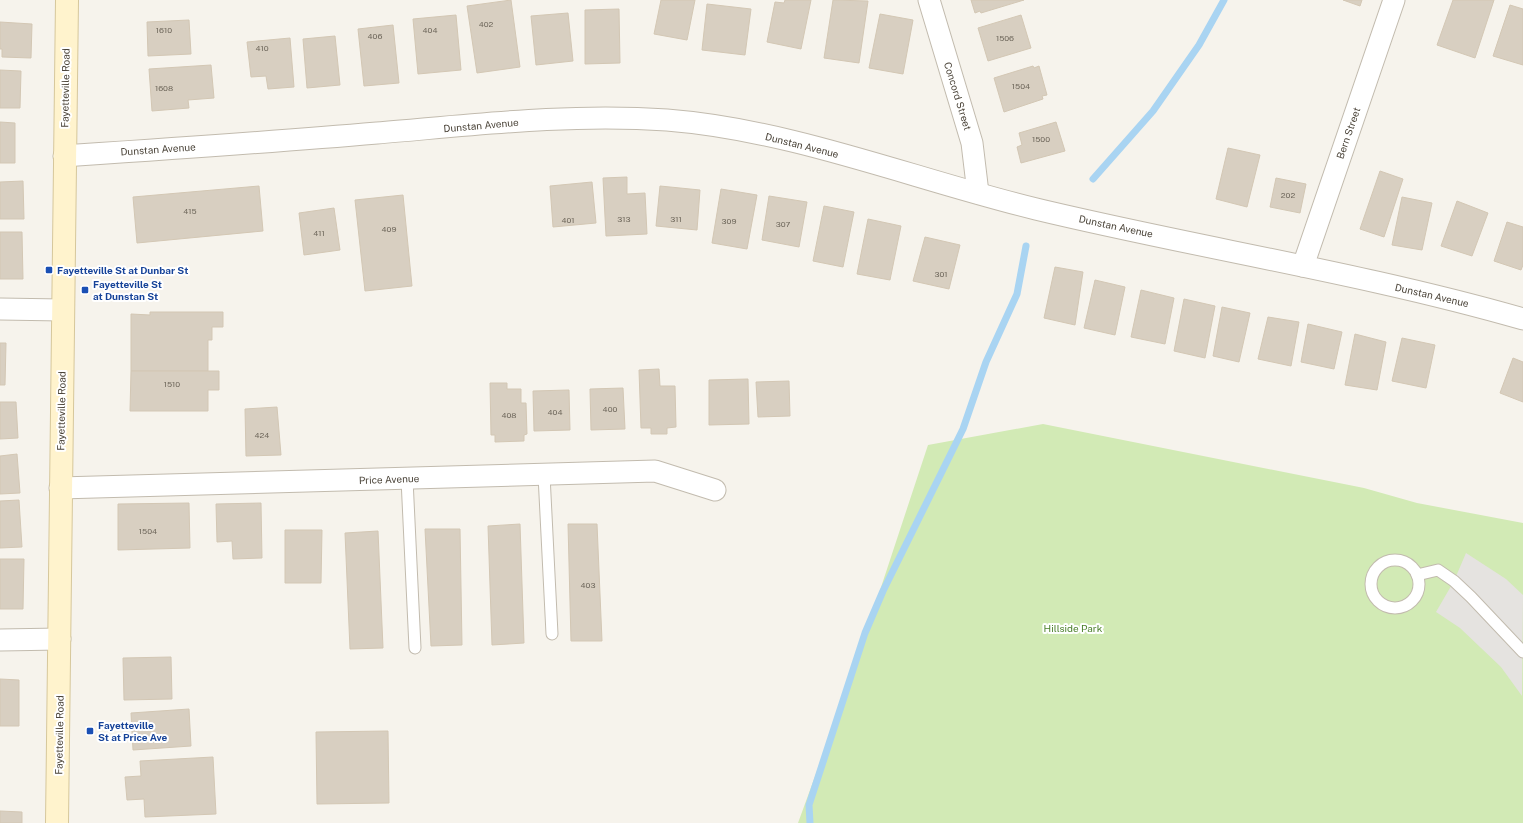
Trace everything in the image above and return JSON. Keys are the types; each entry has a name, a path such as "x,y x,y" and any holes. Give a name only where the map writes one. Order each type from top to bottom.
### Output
{"main road":[{"name":"Fayetteville Road","path":"57,823 66,0"}],"street":[{"name":"Concord Street","path":"929,0 972,143 978,193"},
{"name":"Bern Street","path":"1302,266 1394,0"},
{"name":"Dunstan Avenue","path":"64,156 572,117 629,118 711,125 775,137 1073,218 1461,301 1523,318"},
{"path":"0,309 62,310"},
{"name":"Price Avenue","path":"60,488 655,471 715,490"},
{"path":"0,640 60,639"}],"lane":[{"path":"544,475 552,634"},
{"path":"407,479 415,648"},
{"path":"1395,561 1407,563 1417,575 1418,591 1413,601 1408,605 1399,608 1390,608 1381,604 1374,595 1371,586 1373,576 1378,568 1385,563 1395,561"},
{"path":"1417,575 1438,570 1454,581 1523,652"}],"green space":[{"name":"Hillside Park","path":"1043,424 1364,488 1417,503 1523,523 1523,823 798,823 852,675 928,445"}],"shaded area":[{"path":"1466,553 1506,579 1523,595 1522,696 1501,667 1460,628 1436,612 1454,581"}],"building":[{"path":"511,0 520,67 477,73 467,6"},
{"path":"661,0 695,0 687,40 654,34"},
{"path":"785,0 811,0 801,49 767,42 775,2 784,3"},
{"path":"833,0 868,1 859,63 824,58"},
{"path":"971,0 1024,0 981,13 980,11 975,13"},
{"path":"1343,0 1362,0 1360,6"},
{"path":"1453,0 1494,0 1475,58 1437,45"},
{"path":"707,4 751,9 745,55 702,50"},
{"path":"1510,5 1523,9 1523,65 1493,56"},
{"path":"619,9 620,63 585,64 585,10"},
{"path":"568,13 573,61 536,65 531,16"},
{"path":"880,14 913,20 903,74 869,68"},
{"path":"456,15 461,70 418,74 413,19"},
{"path":"1021,15 1031,48 988,61 978,28"},
{"path":"189,20 191,54 148,56 147,22"},
{"path":"0,22 32,24 31,58 2,57 2,49 0,49"},
{"path":"393,25 399,83 364,86 358,29"},
{"path":"335,36 340,85 307,88 303,39"},
{"path":"290,38 294,87 268,89 266,76 251,77 247,42"},
{"path":"211,65 214,98 188,100 189,108 152,111 149,69"},
{"path":"1033,66 1034,68 1039,66 1047,95 1042,96 1043,99 1004,112 994,78"},
{"path":"0,70 21,71 20,108 0,108"},
{"path":"0,122 15,123 15,163 0,163"},
{"path":"1056,122 1065,151 1021,163 1017,147 1022,145 1019,133"},
{"path":"1228,148 1260,155 1247,207 1216,199"},
{"path":"1380,171 1403,179 1384,237 1360,229"},
{"path":"627,177 627,194 645,193 647,234 606,236 603,178"},
{"path":"1276,178 1306,184 1300,213 1270,207"},
{"path":"23,181 24,219 0,219 0,182"},
{"path":"592,182 596,223 553,227 550,186"},
{"path":"259,186 263,231 137,243 133,197"},
{"path":"660,186 700,190 697,230 656,226"},
{"path":"721,189 757,195 747,249 712,243"},
{"path":"403,195 412,286 365,291 355,200"},
{"path":"769,196 807,202 799,247 762,240"},
{"path":"1402,197 1432,203 1422,250 1392,245"},
{"path":"1457,201 1488,213 1472,256 1441,246"},
{"path":"824,206 854,212 843,267 813,261"},
{"path":"334,208 340,250 304,255 299,213"},
{"path":"868,219 901,226 890,280 857,274"},
{"path":"1507,222 1523,227 1523,265 1521,270 1494,261"},
{"path":"0,232 22,232 23,279 0,279"},
{"path":"925,237 960,245 949,289 913,281"},
{"path":"1055,267 1083,272 1075,325 1044,318"},
{"path":"1095,280 1125,287 1115,335 1084,328"},
{"path":"1141,290 1174,298 1165,344 1131,337"},
{"path":"1184,299 1215,306 1205,358 1174,351"},
{"path":"1222,307 1250,313 1239,362 1213,356"},
{"path":"150,312 223,312 223,327 212,327 212,340 208,340 208,371 131,371 131,314 150,315"},
{"path":"1268,317 1299,322 1291,366 1258,359"},
{"path":"1308,324 1342,332 1334,369 1301,362"},
{"path":"1355,334 1386,342 1377,390 1345,385"},
{"path":"1402,338 1435,345 1426,388 1392,381"},
{"path":"0,343 6,343 5,385 0,385"},
{"path":"1513,358 1523,362 1523,402 1500,393"},
{"path":"659,369 660,386 675,386 676,427 667,428 667,434 651,434 651,428 641,428 639,370"},
{"path":"131,371 219,371 219,390 208,390 208,411 130,411"},
{"path":"748,379 749,424 709,425 709,380"},
{"path":"789,381 790,416 758,417 756,382"},
{"path":"490,383 507,383 507,389 521,389 521,403 526,403 527,434 524,435 524,441 495,442 495,435 491,435"},
{"path":"623,388 625,429 591,430 590,389"},
{"path":"569,390 570,430 534,431 533,391"},
{"path":"0,402 16,402 18,438 0,439"},
{"path":"277,407 281,455 246,456 245,409"},
{"path":"17,454 20,493 0,494 0,456"},
{"path":"19,500 22,547 0,548 0,501"},
{"path":"189,503 190,548 118,550 118,504"},
{"path":"261,503 262,558 233,559 232,541 217,542 216,504"},
{"path":"520,524 524,643 492,645 488,526"},
{"path":"568,524 597,524 602,641 571,641"},
{"path":"425,529 460,529 462,645 431,646"},
{"path":"285,530 322,530 321,583 285,583"},
{"path":"378,531 383,648 350,649 345,533"},
{"path":"0,559 24,559 23,609 0,609"},
{"path":"171,657 172,699 124,700 123,658"},
{"path":"0,679 19,680 19,726 0,726"},
{"path":"189,709 191,746 133,750 131,713"},
{"path":"388,731 389,803 317,804 316,732"},
{"path":"213,757 216,814 145,817 144,799 127,800 125,777 141,776 140,761"},
{"path":"0,811 22,812 22,823 0,823"}],"waterway":[{"path":"1093,179 1153,111 1199,45 1224,0"},
{"path":"810,823 809,805 865,633 883,591 963,429 986,362 1017,294 1026,246"}],"place":[{"name":"Fayetteville St at Dunbar St","path":"49,270"},
{"name":"Fayetteville St at Dunstan St","path":"85,290"},
{"name":"Fayetteville St at Price Ave","path":"90,731"}]}
